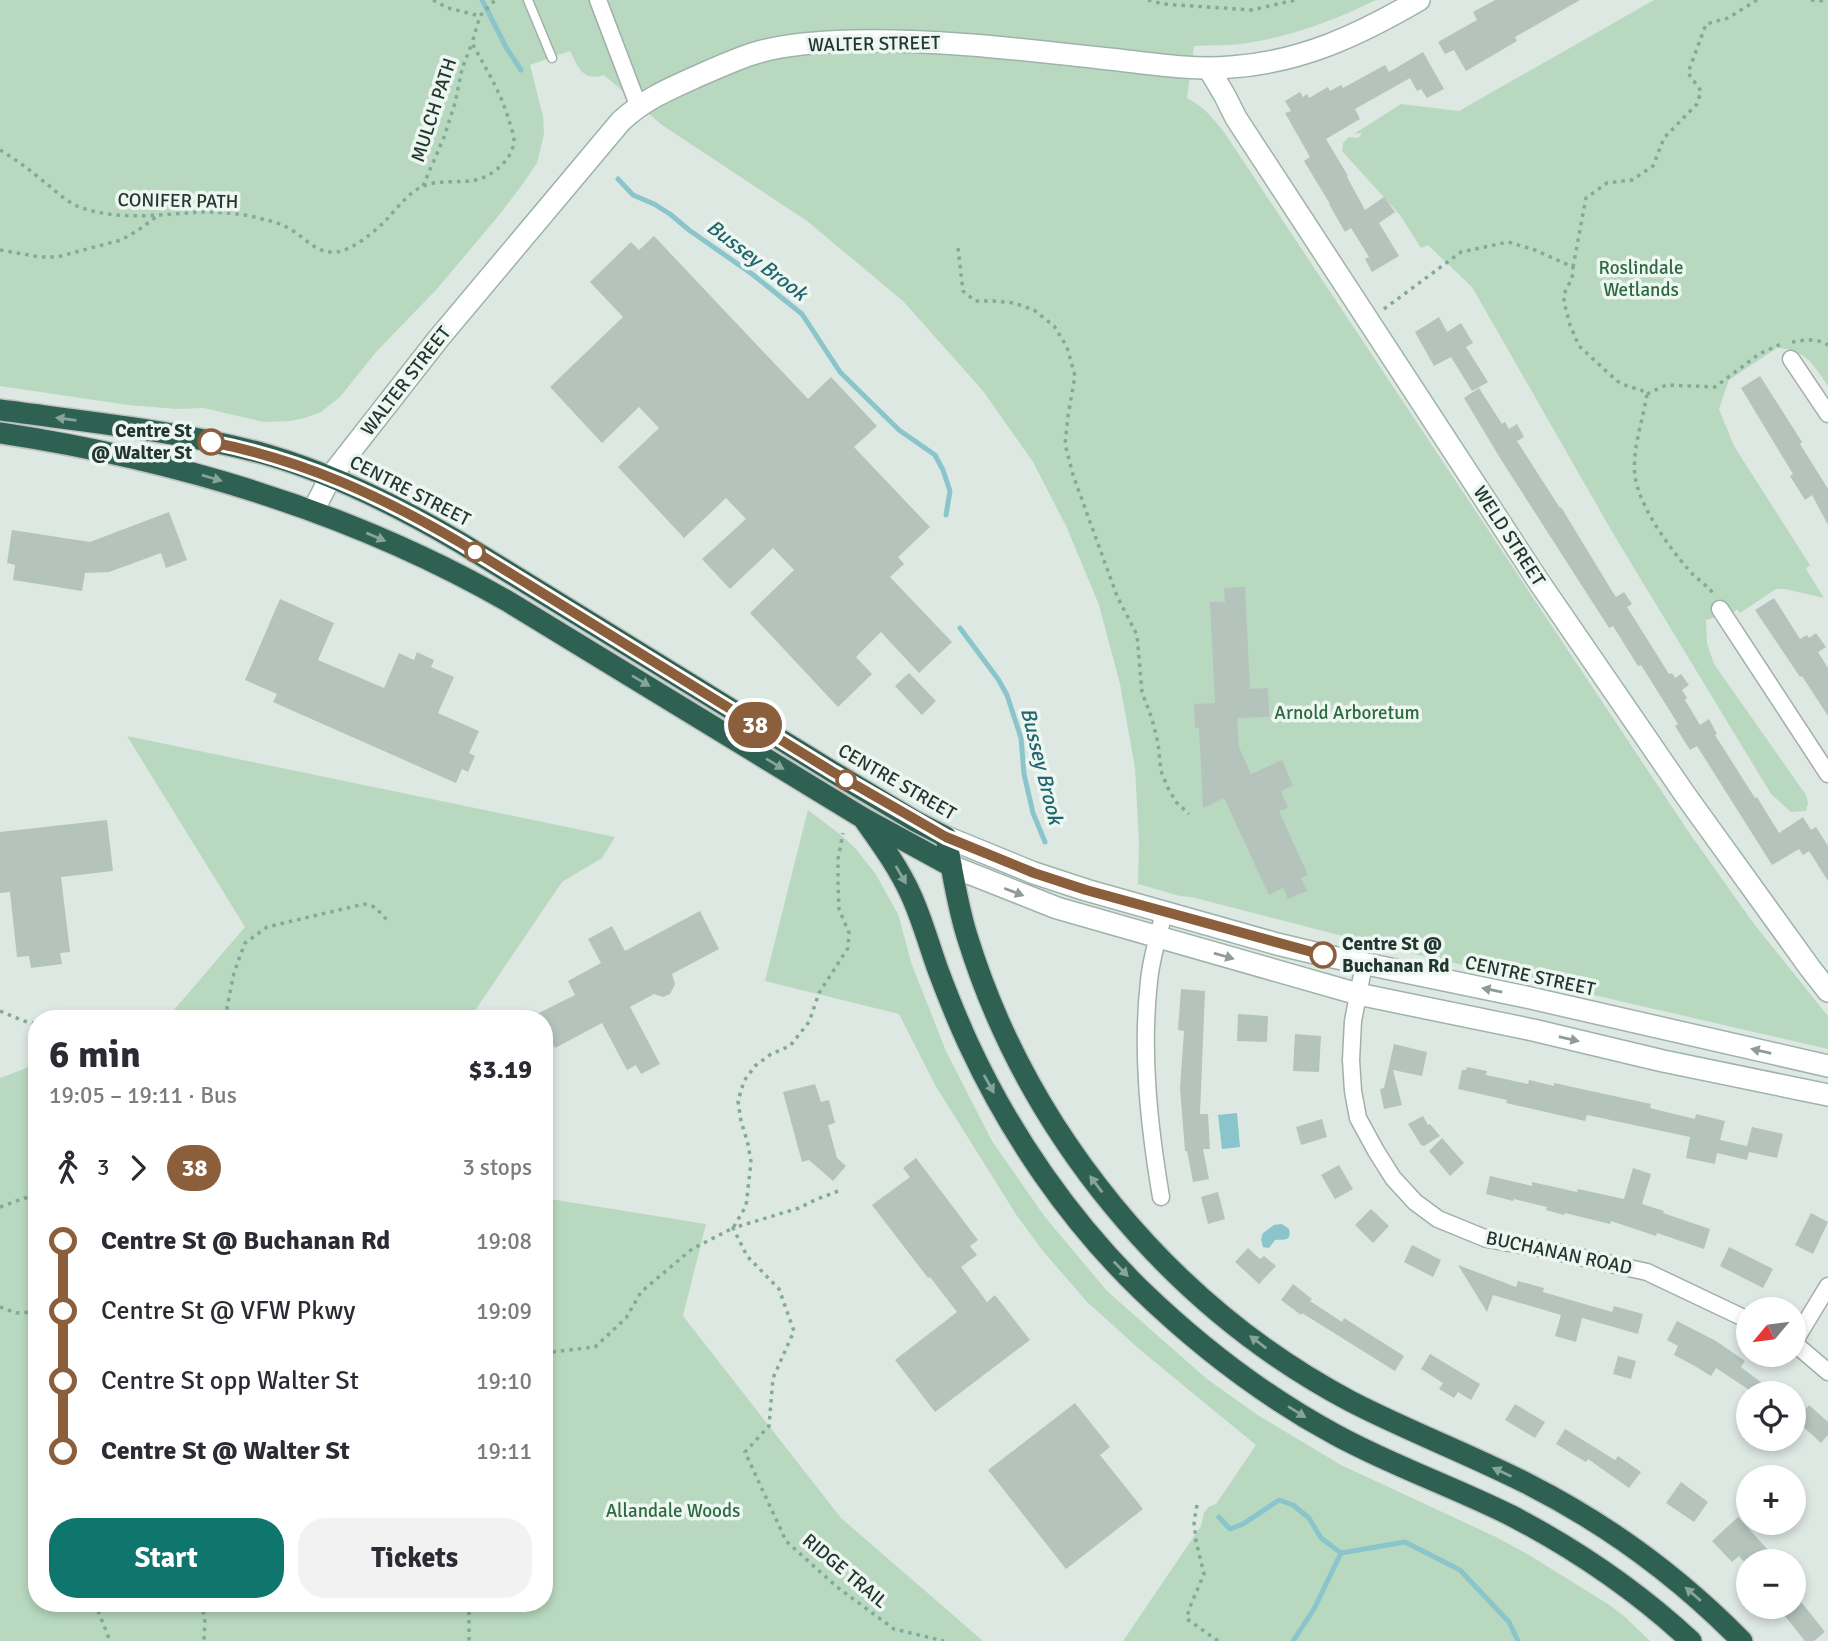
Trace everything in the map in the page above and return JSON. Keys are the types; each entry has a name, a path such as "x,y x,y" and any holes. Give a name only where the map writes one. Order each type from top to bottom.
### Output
{"highway":[{"name":"CENTRE STREET","path":"0,410 219,443 276,457 331,477 398,507 833,772 946,837"},
{"path":"0,433 159,463 240,486 313,511 409,552 496,594 863,818 951,866"},
{"path":"863,818 894,863 911,894 948,996 982,1073 1031,1156 1072,1213 1140,1289 1217,1357 1251,1382 1332,1433 1383,1459 1510,1515 1569,1548 1623,1585 1691,1641"},
{"path":"946,837 972,950 987,993 1024,1074 1063,1138 1101,1190 1167,1264 1239,1327 1320,1384 1400,1426 1526,1483 1620,1539 1692,1593 1742,1641"},
{"path":"1383,1459 1400,1426"}],"street":[{"path":"598,0 638,106"},
{"name":"WALTER STREET","path":"313,511 331,477 439,338 621,121 638,106 677,85 754,54 792,46 880,40 970,44 1209,69 1255,65 1326,47 1351,37 1419,0"},
{"name":"WELD STREET","path":"1209,69 1236,118 1537,579 1670,773 1828,991"},
{"path":"1791,359 1828,414"},
{"path":"1720,609 1828,774"},
{"name":"CENTRE STREET","path":"946,837 1034,873 1086,890 1288,947 1526,997 1821,1065"},
{"path":"951,866 1057,908 1358,994 1818,1093 1821,1065"},
{"path":"1161,1197 1148,1109 1146,1044 1149,980 1164,912"},
{"name":"BUCHANAN ROAD","path":"1364,964 1353,1021 1353,1091 1359,1118 1376,1151 1393,1178 1415,1202 1438,1219 1487,1239 1647,1272 1736,1314"},
{"path":"1519,1027 1526,997"},
{"path":"1806,1322 1828,1286"},
{"path":"1806,1353 1828,1372"}],"lane":[{"path":"528,0 552,58"}],"path":[{"path":"433,0 449,8 480,16"},
{"path":"423,186 470,181 482,177 504,162 511,151 514,139 506,109 472,43 480,16 495,0"},
{"path":"1148,0 1163,4 1252,10 1295,0"},
{"path":"1647,394 1617,381 1579,346 1570,325 1564,293 1572,278 1586,198 1607,183 1632,180 1653,166 1664,138 1697,104 1701,91 1688,73 1706,24 1728,18 1757,0"},
{"path":"1811,0 1828,1"},
{"name":"MULCH PATH","path":"423,186 452,114 462,69 472,43"},
{"name":"CONIFER PATH","path":"0,150 22,163 75,205 125,215 158,216 204,212 264,219 295,231 318,249 337,251 370,234 423,186"},
{"path":"0,250 57,257 121,240 158,216"},
{"path":"1367,319 1461,252 1508,242 1535,250 1573,267"},
{"path":"958,248 963,291 975,301 1014,303 1034,310 1054,326 1067,347 1075,376 1065,444 1073,475 1117,596 1137,635 1142,692 1158,743 1161,771 1176,802 1189,814"},
{"path":"1647,394 1666,386 1715,387 1759,354 1785,343 1806,340 1828,345"},
{"path":"1647,394 1640,425 1635,476 1642,501 1690,572 1709,587 1720,609"},
{"path":"733,1228 746,1206 751,1162 738,1101 744,1081 755,1066 771,1054 790,1046 809,1023 819,993 848,948 849,933 839,909 838,859 843,833"},
{"path":"228,1010 234,972 245,943 267,927 364,904 375,907 387,920"},
{"path":"0,1011 28,1022"},
{"path":"553,1352 595,1347 626,1318 641,1292 692,1249 733,1228 799,1208 838,1191"},
{"path":"0,1207 28,1198"},
{"name":"RIDGE TRAIL","path":"733,1228 747,1256 779,1289 794,1331 773,1378 769,1426 746,1452 786,1541 837,1587 894,1629 944,1641"},
{"path":"0,1307 16,1313 28,1312"},
{"path":"1197,1505 1194,1522 1204,1574 1187,1619 1218,1641"},
{"path":"99,1612 110,1641"},
{"path":"203,1612 204,1641"},
{"path":"469,1612 469,1641"}],"green space":[{"name":"Arnold Arboretum","path":"0,0 1376,0 1301,31 1238,44 1194,46 1187,98 1207,113 1224,132 1688,831 1754,924 1828,1016 1828,1049 1389,948 1138,884 1135,768 1120,684 1099,605 1067,528 1033,462 983,391 903,301 807,221 662,125 604,75 597,77 582,72 570,51 530,65 543,116 544,134 537,163 522,185 437,289 376,352 340,397 321,412 290,421 264,422 204,408 128,405 0,386"},
{"name":"Roslindale Wetlands","path":"1654,0 1828,0 1828,386 1802,355 1777,348 1729,380 1719,409 1734,446 1810,565 1806,569 1824,598 1776,589 1740,613 1737,609 1706,620 1707,643 1714,664 1806,795 1806,811 1791,812 1771,794 1614,535 1472,287 1428,245 1421,248 1400,215 1342,151 1343,143 1349,137 1358,138 1362,133 1354,134 1401,104 1459,111"},
{"path":"127,736 615,837 602,858 562,882 475,1010 174,1010 245,927"},
{"path":"808,810 855,848 875,873 898,914 912,965 946,1051 992,1141 1045,1217 1107,1291 1207,1379 1259,1416 1341,1465 1529,1555 1608,1604 1650,1641 1123,1641 1201,1526 1208,1507 1216,1504 1256,1445 1139,1349 1087,1302 1043,1251 1017,1216 935,1085 899,1014 765,981"},
{"name":"Allandale Woods","path":"28,1067 28,1612 553,1612 553,1199 706,1224 683,1316 841,1518 983,1641 0,1641 0,1078"}],"water":[{"path":"1237,1113 1240,1147 1222,1149 1218,1115"},
{"path":"1282,1224 1289,1229 1288,1238 1275,1240 1269,1248 1263,1247 1263,1233 1274,1225"}],"building":[{"path":"1495,0 1580,0 1515,37 1517,41 1466,71 1454,50 1445,54 1438,42 1477,20 1473,12"},
{"path":"1423,52 1444,89 1427,98 1421,89 1417,91 1410,78 1355,109 1360,119 1326,139 1365,210 1384,197 1395,212 1379,223 1399,256 1372,272 1365,259 1369,257 1351,228 1345,232 1304,161 1310,157 1285,113 1291,111 1285,101 1300,92 1303,97 1307,94 1309,98 1328,87 1330,91 1341,85 1343,88 1385,65 1389,72"},
{"path":"654,236 808,399 831,377 877,426 854,447 930,527 898,557 904,564 890,577 952,642 919,673 881,632 856,657 872,674 838,707 750,613 794,570 773,548 730,589 702,559 746,519 726,498 684,538 618,467 659,428 639,407 602,443 550,387 623,317 590,282 631,242 639,250"},
{"path":"1439,317 1447,332 1461,323 1473,343 1466,347 1488,382 1472,391 1451,357 1434,366 1415,332"},
{"path":"1760,376 1828,489 1828,525 1812,495 1805,500 1790,476 1793,474 1741,388"},
{"path":"1479,388 1502,424 1505,422 1509,429 1517,424 1524,437 1517,441 1612,591 1616,597 1624,592 1632,604 1627,607 1669,674 1672,673 1675,678 1681,674 1689,685 1682,690 1700,725 1709,719 1717,734 1715,735 1779,833 1803,817 1811,830 1816,827 1828,846 1828,881 1809,851 1803,855 1799,849 1772,865 1697,746 1690,750 1675,726 1678,724 1641,665 1638,666 1613,626 1609,628 1464,398"},
{"path":"169,512 187,560 166,568 161,553 109,572 85,573 82,591 13,580 15,565 7,563 12,530 90,542"},
{"path":"1245,587 1250,689 1268,688 1269,717 1237,718 1239,747 1251,774 1282,760 1293,786 1281,791 1288,808 1279,811 1308,875 1301,878 1307,891 1288,899 1283,888 1269,895 1224,798 1203,808 1199,728 1195,728 1194,704 1215,703 1210,602 1225,602 1224,588"},
{"path":"1774,598 1800,639 1807,635 1809,638 1816,633 1826,647 1818,652 1828,668 1828,716 1755,610"},
{"path":"280,599 334,623 318,660 384,688 399,653 414,660 417,652 434,660 431,667 454,677 438,713 479,731 469,753 475,756 468,772 462,769 456,783 273,702 277,694 245,680"},
{"path":"909,673 936,701 922,715 895,686"},
{"path":"107,820 113,871 61,877 70,952 60,953 62,964 31,968 29,956 17,957 10,892 0,893 0,832"},
{"path":"700,911 719,949 672,974 675,984 670,994 663,997 654,994 630,1007 660,1064 641,1074 636,1065 627,1070 602,1023 555,1048 553,1010 545,1010 575,995 568,981 601,963 588,939 612,926 625,951"},
{"path":"1181,989 1205,991 1200,1114 1208,1114 1210,1149 1203,1149 1209,1179 1193,1182 1185,1151 1180,1088 1184,1031 1178,1030"},
{"path":"1238,1014 1268,1016 1267,1042 1237,1041"},
{"path":"1295,1034 1321,1036 1319,1072 1293,1071"},
{"path":"1394,1044 1427,1052 1422,1076 1393,1070 1402,1105 1384,1109 1380,1089 1384,1088"},
{"path":"1467,1067 1487,1071 1486,1075 1528,1084 1529,1080 1554,1086 1554,1083 1651,1104 1650,1108 1695,1119 1696,1114 1725,1121 1720,1140 1747,1146 1752,1127 1783,1134 1777,1158 1749,1152 1747,1160 1717,1153 1715,1164 1686,1158 1690,1137 1587,1115 1585,1121 1458,1089 1462,1070"},
{"path":"815,1084 821,1102 829,1100 835,1123 828,1125 837,1158 846,1166 833,1181 809,1160 802,1162 783,1092"},
{"path":"1423,1116 1440,1136 1424,1146 1408,1124"},
{"path":"1322,1119 1327,1137 1301,1145 1296,1127"},
{"path":"1442,1138 1464,1163 1450,1176 1429,1151"},
{"path":"916,1158 978,1240 970,1246 977,1255 961,1267 987,1302 995,1295 1030,1340 935,1412 895,1360 957,1312 872,1205 910,1177 903,1168"},
{"path":"1339,1165 1353,1189 1335,1199 1321,1175"},
{"path":"1633,1168 1651,1174 1642,1204 1710,1229 1704,1249 1611,1221 1610,1224 1565,1213 1564,1215 1546,1210 1547,1207 1486,1194 1490,1176 1532,1186 1532,1182 1624,1199"},
{"path":"1218,1192 1225,1219 1208,1224 1201,1197"},
{"path":"1371,1209 1389,1226 1373,1243 1355,1225"},
{"path":"1811,1213 1828,1222 1813,1254 1795,1245"},
{"path":"1412,1245 1441,1260 1433,1277 1404,1262"},
{"path":"1729,1247 1773,1269 1763,1288 1720,1266"},
{"path":"1248,1248 1260,1259 1264,1256 1276,1266 1259,1284 1235,1262"},
{"path":"1458,1265 1516,1287 1518,1281 1544,1288 1543,1292 1612,1312 1614,1306 1643,1314 1638,1334 1582,1318 1576,1342 1555,1336 1561,1315 1493,1295 1487,1312"},
{"path":"1293,1284 1312,1299 1310,1301 1342,1322 1344,1318 1404,1356 1395,1371 1302,1313 1301,1315 1281,1300"},
{"path":"1677,1321 1736,1355 1736,1367 1741,1367 1759,1381 1736,1381 1716,1368 1711,1376 1674,1355 1678,1346 1667,1340"},
{"path":"1430,1354 1480,1384 1471,1400 1458,1392 1454,1398 1439,1389 1443,1383 1421,1369"},
{"path":"1618,1356 1636,1361 1631,1379 1613,1374"},
{"path":"1075,1403 1110,1447 1100,1455 1143,1509 1066,1569 988,1470"},
{"path":"1515,1404 1545,1422 1535,1438 1505,1420"},
{"path":"1809,1405 1828,1422 1828,1435 1821,1443 1806,1429 1806,1408"},
{"path":"1565,1429 1615,1460 1618,1456 1641,1472 1629,1488 1588,1459 1586,1462 1556,1444"},
{"path":"1681,1482 1708,1502 1694,1522 1666,1503"},
{"path":"1736,1519 1736,1535 1754,1535 1767,1549 1736,1549 1736,1559 1732,1562 1712,1541"},
{"path":"1806,1608 1825,1632 1814,1641 1805,1641 1787,1619 1806,1619"}],"waterway":[{"name":"Bussey Brook","path":"482,0 521,70"},
{"name":"Bussey Brook","path":"618,179 633,195 670,214 802,314 840,372 899,430 935,455 950,491 946,515"},
{"name":"Bussey Brook","path":"960,628 1007,695 1021,738 1024,774 1033,813 1045,842"},
{"path":"1219,1517 1230,1529 1243,1524 1279,1500 1293,1505 1309,1518 1321,1538 1341,1553"},
{"name":"Bussey Brook","path":"1341,1553 1405,1542 1460,1570 1509,1622 1518,1641"},
{"name":"Bussey Brook","path":"1293,1641 1314,1609 1341,1553"}],"bus line":[{"name":"38","path":"211,442 306,467 411,514 833,772 946,837 1034,873 1086,890 1323,955"}],"place":[{"name":"Centre St @ Walter St","path":"211,442"},
{"name":"Centre St @ Buchanan Rd","path":"1323,955"}]}
